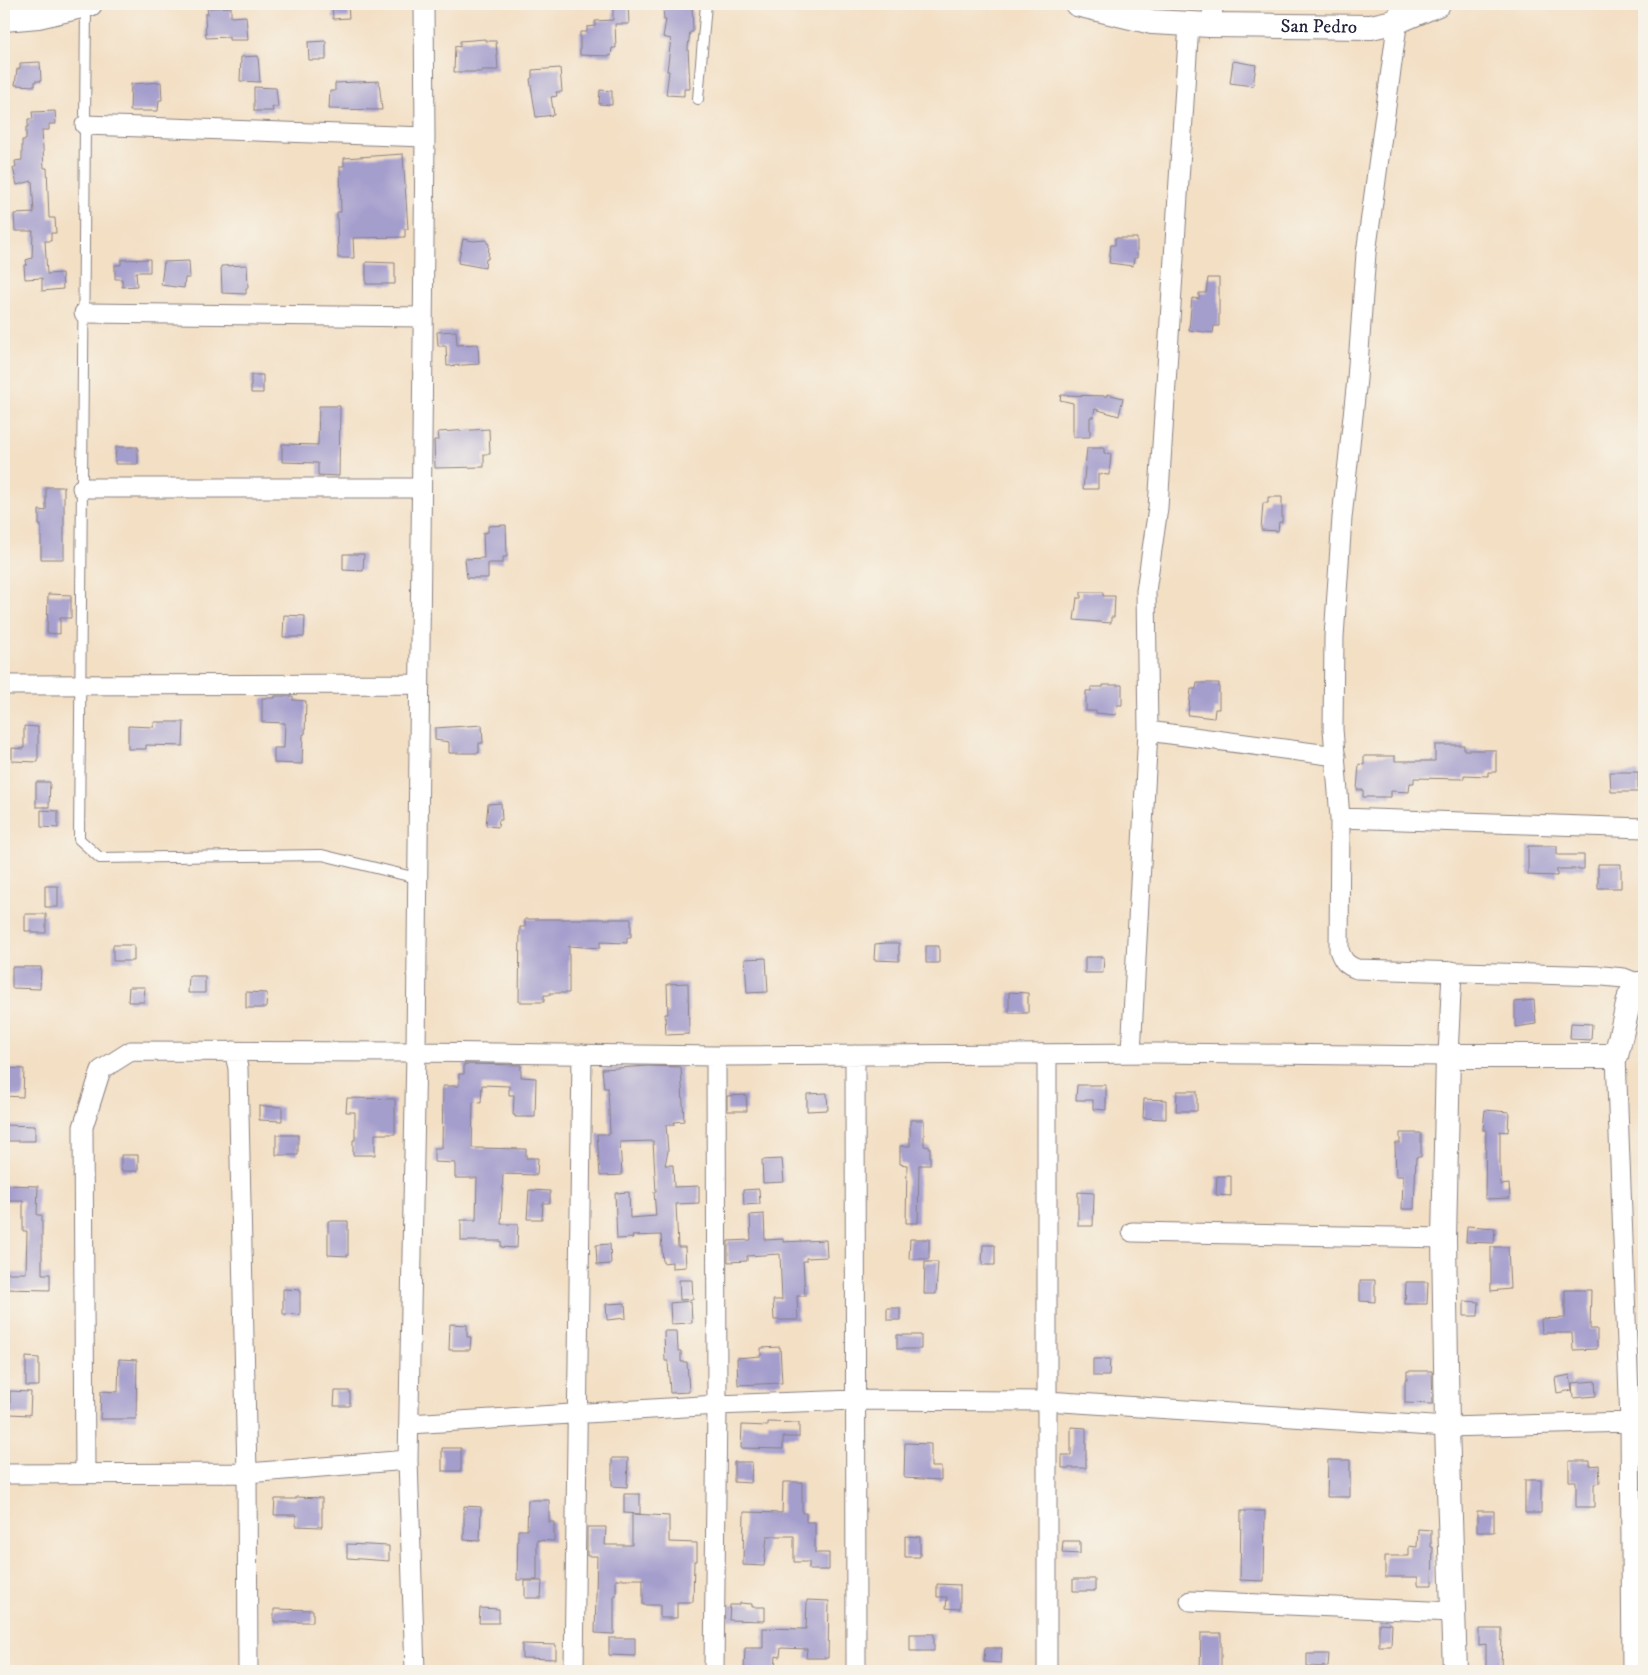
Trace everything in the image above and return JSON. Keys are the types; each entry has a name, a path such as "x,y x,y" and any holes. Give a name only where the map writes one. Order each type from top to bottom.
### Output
{"street":[{"path":"4,19 40,10 88,4"},
{"path":"415,1671 408,1460 416,1052 425,137 424,4"},
{"name":"San Pedro","path":"1077,4 1152,22 1205,17 1371,27 1399,12 1438,4"},
{"path":"1399,12 1366,253 1357,379 1342,518 1334,638 1332,698 1340,818 1339,950 1343,960 1349,966 1357,969 1603,976 1624,978 1642,985 1630,996 1616,1056 1630,1422 1632,1671"},
{"path":"1131,1053 1148,731 1146,591 1158,508 1205,17"},
{"path":"85,125 425,137"},
{"path":"84,313 423,317"},
{"path":"82,488 421,488"},
{"path":"4,686 419,684"},
{"path":"1148,731 1336,756"},
{"path":"1340,818 1644,828"},
{"path":"1452,971 1444,1238 1447,1427 1455,1671"},
{"path":"85,1473 84,1127 101,1070 131,1051 716,1056 1131,1053 1616,1056"},
{"path":"234,1051 238,1068 247,1473 248,1671"},
{"path":"574,1671 582,1054"},
{"path":"1047,1054 1047,1671"},
{"path":"855,1055 856,1671"},
{"path":"714,1671 717,1406 716,1056"},
{"path":"1132,1232 1444,1238"},
{"path":"409,1424 856,1400 1047,1401 1447,1427 1630,1422"},
{"path":"4,1474 247,1473 408,1460"},
{"path":"1190,1602 1453,1612"}],"lane":[{"path":"88,4 85,125 79,839 100,858 322,855 417,878"},
{"path":"698,98 706,4"}],"building":[{"path":"332,4 348,4 349,18 333,19"},
{"path":"613,4 628,4 629,24 615,24 616,48 612,48 611,56 580,55 580,32 587,32 587,27 595,26 595,21 613,20"},
{"path":"663,4 692,4 693,32 690,32 688,47 690,89 684,89 684,96 666,95 671,39 663,37 666,20 664,20"},
{"path":"231,7 231,17 246,16 248,40 229,40 229,37 206,38 205,14 208,14 207,8"},
{"path":"485,39 485,41 496,41 498,70 454,72 455,46 460,47 460,41"},
{"path":"326,41 326,60 309,60 308,42"},
{"path":"258,56 260,82 240,81 241,57"},
{"path":"1233,61 1256,65 1253,86 1230,83"},
{"path":"40,62 41,81 35,81 35,86 15,85 17,69 20,69 20,63"},
{"path":"560,68 562,92 556,92 557,96 551,97 554,115 536,117 530,79 532,78 532,70"},
{"path":"379,81 382,110 329,109 330,91 335,91 335,83"},
{"path":"161,82 162,100 159,100 158,111 130,111 131,84"},
{"path":"254,87 276,88 278,107 272,107 273,111 254,111"},
{"path":"600,90 612,91 612,105 599,104"},
{"path":"55,111 56,124 49,124 49,130 42,130 44,168 47,168 49,218 55,218 56,233 51,233 51,241 45,241 47,274 62,273 63,289 42,291 42,278 25,279 24,265 27,265 26,260 32,258 33,231 15,231 14,214 34,213 32,181 17,185 13,168 16,168 15,161 22,160 22,140 26,140 26,127 28,127 28,119 33,119 32,112"},
{"path":"403,154 408,229 405,229 405,237 353,238 354,258 338,258 337,212 341,212 340,166 344,166 344,158"},
{"path":"1115,238 1137,238 1137,258 1134,258 1133,266 1109,263 1111,245 1115,245"},
{"path":"463,239 473,241 487,240 489,244 488,259 486,259 485,268 458,263"},
{"path":"150,259 150,272 136,272 137,286 122,287 122,279 115,279 115,265 121,265 121,260"},
{"path":"189,261 190,278 185,278 184,288 161,285 164,262"},
{"path":"366,262 395,263 395,284 366,284"},
{"path":"247,265 248,288 246,288 246,294 222,293 221,266"},
{"path":"1208,278 1219,278 1219,326 1214,326 1213,333 1189,330 1192,298 1199,299 1199,293 1206,293"},
{"path":"456,331 457,345 478,344 479,364 447,366 446,346 438,346 437,332"},
{"path":"251,375 263,375 263,393 251,393"},
{"path":"1107,394 1123,398 1119,416 1095,409 1093,417 1090,417 1090,437 1073,437 1073,403 1060,400 1061,395 1107,396"},
{"path":"319,406 340,406 339,476 318,475 318,463 282,462 282,444 318,445"},
{"path":"489,429 490,454 484,454 484,467 435,468 434,440 439,440 438,432"},
{"path":"116,447 138,447 138,464 115,464"},
{"path":"1087,448 1104,448 1104,453 1111,454 1109,475 1098,474 1098,489 1083,489"},
{"path":"46,487 64,487 64,559 41,559 39,510 46,511"},
{"path":"1268,497 1282,497 1282,522 1279,522 1278,531 1261,530 1263,503 1268,503"},
{"path":"506,525 507,557 503,557 503,563 488,563 488,578 467,578 465,559 484,558 483,533 488,532 488,526"},
{"path":"343,554 364,554 363,571 343,570"},
{"path":"1081,592 1103,592 1103,596 1115,596 1114,617 1111,617 1111,623 1074,620 1077,598 1081,598"},
{"path":"48,594 71,595 71,618 60,618 60,634 47,633"},
{"path":"284,615 305,616 304,637 283,637"},
{"path":"1197,683 1219,683 1219,709 1215,709 1214,718 1188,715 1191,689 1196,689"},
{"path":"1103,685 1122,685 1122,705 1117,705 1116,715 1086,711 1086,691 1091,691 1091,687 1103,687"},
{"path":"275,696 293,696 293,700 306,701 302,764 274,763 274,748 284,748 285,723 262,722 262,698 275,698"},
{"path":"154,722 184,722 183,746 146,745 146,749 128,749 128,726 154,727"},
{"path":"482,725 483,743 479,743 479,753 449,753 449,742 435,740 435,728"},
{"path":"24,726 38,727 38,762 12,761 12,748 24,749"},
{"path":"1435,745 1464,745 1464,750 1496,750 1496,772 1488,772 1488,776 1464,775 1464,779 1414,778 1414,783 1410,783 1409,792 1391,791 1391,797 1363,797 1363,790 1357,790 1359,764 1364,765 1364,756 1395,756 1395,761 1435,761"},
{"path":"1610,772 1638,772 1638,792 1611,792"},
{"path":"36,782 50,782 49,807 36,807"},
{"path":"501,803 502,820 499,820 498,827 486,826 488,804"},
{"path":"41,810 58,811 58,828 41,827"},
{"path":"1528,846 1557,846 1557,855 1584,855 1584,869 1557,869 1557,876 1528,875"},
{"path":"1598,864 1621,864 1621,888 1598,888"},
{"path":"45,886 58,886 58,907 45,907"},
{"path":"25,914 46,914 46,933 25,931"},
{"path":"525,919 631,919 631,937 627,937 627,943 600,942 600,948 569,946 569,993 550,993 550,995 544,995 544,1002 519,1002 520,927 525,927"},
{"path":"899,943 899,961 874,960 875,944"},
{"path":"113,945 134,945 134,961 113,961"},
{"path":"926,946 939,946 939,963 926,963"},
{"path":"1085,957 1104,957 1103,973 1085,973"},
{"path":"766,958 768,992 747,993 745,959"},
{"path":"12,967 41,967 40,989 12,988"},
{"path":"189,976 205,976 205,993 188,993"},
{"path":"688,983 689,1034 666,1035 665,1014 668,1014 667,984"},
{"path":"129,987 145,987 144,1002 128,1002"},
{"path":"246,992 267,993 266,1008 246,1008"},
{"path":"1009,992 1028,993 1028,1013 1009,1013"},
{"path":"1534,1000 1536,1024 1515,1027 1515,1002"},
{"path":"1571,1023 1592,1024 1591,1040 1570,1039"},
{"path":"464,1064 521,1065 521,1077 536,1078 535,1117 515,1117 513,1115 514,1095 509,1095 509,1086 482,1085 481,1103 473,1102 472,1148 526,1149 526,1158 538,1158 537,1175 503,1174 501,1224 518,1224 517,1248 501,1247 501,1241 461,1241 461,1220 476,1220 477,1178 455,1178 455,1163 434,1162 434,1148 442,1148 443,1086 459,1086 459,1074 464,1074"},
{"path":"648,1066 681,1067 684,1121 674,1122 674,1125 666,1125 668,1151 665,1165 673,1165 674,1187 699,1186 699,1203 676,1204 678,1247 685,1247 686,1267 672,1268 672,1262 663,1263 661,1235 632,1236 633,1238 617,1239 615,1193 629,1192 630,1218 656,1216 653,1141 620,1142 622,1175 600,1176 597,1134 610,1134 608,1088 604,1088 602,1069"},
{"path":"4,1068 24,1069 23,1097 4,1096"},
{"path":"1077,1085 1106,1085 1106,1110 1093,1109 1093,1100 1076,1100"},
{"path":"1177,1091 1197,1091 1197,1111 1176,1111"},
{"path":"827,1093 828,1110 807,1111 807,1094"},
{"path":"746,1095 747,1111 727,1111 727,1096"},
{"path":"347,1098 395,1099 395,1134 375,1134 375,1155 353,1155 355,1112 346,1112"},
{"path":"1144,1099 1166,1100 1166,1119 1143,1118"},
{"path":"259,1106 282,1107 282,1121 259,1120"},
{"path":"1485,1110 1509,1112 1508,1132 1500,1131 1500,1170 1501,1185 1509,1184 1510,1198 1485,1199 1486,1130 1483,1130"},
{"path":"910,1120 924,1120 924,1146 930,1147 930,1165 919,1165 918,1223 906,1223 907,1165 900,1164 900,1146 910,1146"},
{"path":"4,1125 35,1126 35,1141 4,1141"},
{"path":"1400,1133 1421,1133 1421,1157 1416,1157 1414,1209 1402,1209 1403,1176 1396,1176 1395,1143 1400,1143"},
{"path":"276,1135 298,1135 298,1155 276,1155"},
{"path":"121,1155 138,1155 138,1171 121,1171"},
{"path":"782,1159 784,1182 763,1183 762,1160"},
{"path":"1217,1176 1231,1176 1231,1196 1216,1195"},
{"path":"4,1185 38,1186 37,1215 42,1215 42,1274 50,1274 50,1290 4,1289 4,1273 26,1273 27,1231 23,1231 23,1201 4,1201"},
{"path":"759,1189 760,1204 744,1205 743,1190"},
{"path":"529,1190 550,1191 550,1203 543,1203 542,1219 527,1219"},
{"path":"1078,1192 1094,1193 1093,1226 1078,1226"},
{"path":"764,1214 765,1240 783,1239 783,1242 826,1240 827,1257 806,1258 806,1261 803,1261 805,1296 797,1296 798,1320 774,1320 773,1300 782,1300 780,1254 747,1256 747,1261 728,1262 728,1241 751,1240 750,1215"},
{"path":"328,1221 348,1221 348,1256 328,1255"},
{"path":"1467,1226 1495,1228 1494,1243 1466,1242"},
{"path":"910,1239 929,1239 929,1259 909,1259"},
{"path":"610,1244 611,1264 597,1265 596,1245"},
{"path":"983,1245 995,1245 995,1265 982,1265"},
{"path":"1491,1247 1508,1247 1510,1289 1491,1291"},
{"path":"925,1262 938,1262 936,1294 924,1294"},
{"path":"679,1280 692,1280 693,1299 680,1300"},
{"path":"1360,1280 1375,1280 1375,1302 1360,1301"},
{"path":"1406,1282 1428,1282 1427,1304 1405,1304"},
{"path":"283,1289 300,1290 300,1315 283,1314"},
{"path":"1565,1290 1591,1290 1590,1329 1597,1329 1597,1349 1573,1350 1572,1333 1542,1333 1541,1319 1565,1318"},
{"path":"691,1301 692,1323 671,1324 670,1303"},
{"path":"1464,1301 1479,1302 1478,1316 1464,1316"},
{"path":"625,1303 626,1318 607,1320 606,1304"},
{"path":"887,1308 900,1308 900,1320 887,1320"},
{"path":"450,1324 467,1325 467,1337 471,1337 470,1350 449,1350"},
{"path":"664,1331 677,1331 678,1351 681,1351 681,1362 687,1362 689,1392 670,1393 668,1361 665,1361"},
{"path":"897,1335 921,1335 921,1349 897,1349"},
{"path":"780,1347 782,1383 738,1385 737,1358 761,1356 761,1348"},
{"path":"26,1357 39,1358 39,1386 26,1386"},
{"path":"119,1359 137,1360 136,1419 100,1419 101,1391 118,1392"},
{"path":"1093,1359 1110,1359 1109,1376 1093,1376"},
{"path":"1407,1371 1432,1371 1433,1404 1405,1403"},
{"path":"1570,1375 1572,1390 1557,1393 1555,1378"},
{"path":"1595,1381 1596,1396 1573,1398 1572,1383"},
{"path":"10,1391 31,1392 30,1415 10,1414"},
{"path":"335,1391 350,1391 350,1406 334,1406"},
{"path":"768,1422 799,1423 799,1437 783,1437 783,1449 741,1448 742,1425 768,1426"},
{"path":"1071,1427 1086,1428 1086,1468 1062,1468 1062,1455 1071,1455"},
{"path":"905,1443 931,1444 931,1467 941,1467 941,1480 904,1478"},
{"path":"442,1448 461,1448 461,1471 442,1471"},
{"path":"612,1458 628,1458 627,1487 612,1486"},
{"path":"1328,1460 1350,1460 1350,1497 1327,1497"},
{"path":"1569,1461 1590,1461 1590,1466 1599,1465 1600,1483 1594,1484 1594,1507 1576,1507 1576,1481 1569,1481"},
{"path":"734,1462 752,1462 751,1483 734,1482"},
{"path":"1525,1480 1541,1480 1541,1513 1525,1513"},
{"path":"783,1482 802,1482 802,1513 806,1513 806,1522 815,1522 815,1553 829,1553 829,1570 809,1570 809,1562 794,1562 794,1536 767,1536 764,1566 743,1565 744,1512 782,1513"},
{"path":"624,1494 640,1494 640,1514 624,1513"},
{"path":"296,1497 322,1498 322,1527 296,1526 296,1515 274,1515 275,1499 296,1499"},
{"path":"528,1500 549,1500 549,1522 554,1522 554,1541 537,1540 537,1580 517,1580 518,1530 527,1530"},
{"path":"464,1506 481,1507 480,1541 464,1540"},
{"path":"1241,1511 1265,1511 1264,1581 1240,1580"},
{"path":"1477,1511 1494,1511 1494,1532 1477,1532"},
{"path":"632,1514 669,1516 669,1542 697,1543 697,1561 694,1561 693,1602 677,1602 677,1618 660,1618 660,1605 643,1605 643,1579 616,1579 614,1634 595,1633 597,1556 587,1556 587,1527 606,1527 605,1545 632,1545"},
{"path":"1418,1529 1431,1530 1431,1547 1433,1547 1432,1585 1418,1585 1418,1577 1385,1577 1385,1556 1409,1556 1409,1546 1417,1547"},
{"path":"905,1536 920,1537 920,1557 905,1557"},
{"path":"1063,1541 1080,1541 1080,1554 1062,1553"},
{"path":"347,1544 389,1546 389,1561 347,1558"},
{"path":"1073,1579 1095,1579 1095,1591 1073,1591"},
{"path":"525,1581 542,1581 541,1598 525,1598"},
{"path":"937,1584 960,1585 960,1609 946,1608 947,1597 937,1597"},
{"path":"807,1600 829,1601 828,1658 806,1658 807,1649 781,1648 780,1657 776,1656 775,1671 744,1671 745,1648 763,1648 763,1628 806,1629"},
{"path":"740,1603 752,1604 752,1607 765,1607 765,1621 729,1620 730,1605 740,1605"},
{"path":"480,1608 499,1609 499,1623 479,1623"},
{"path":"274,1609 313,1610 313,1622 274,1622"},
{"path":"1379,1623 1392,1624 1391,1646 1379,1646"},
{"path":"1479,1629 1502,1629 1501,1671 1486,1671 1486,1644 1479,1645"},
{"path":"1201,1633 1221,1633 1221,1671 1200,1670"},
{"path":"910,1634 934,1634 934,1651 910,1651"},
{"path":"609,1638 635,1638 635,1656 609,1655"},
{"path":"522,1644 556,1645 556,1659 522,1658"},
{"path":"985,1648 1002,1648 1001,1663 984,1662"},
{"path":"1307,1654 1329,1654 1328,1667 1307,1666"}]}
